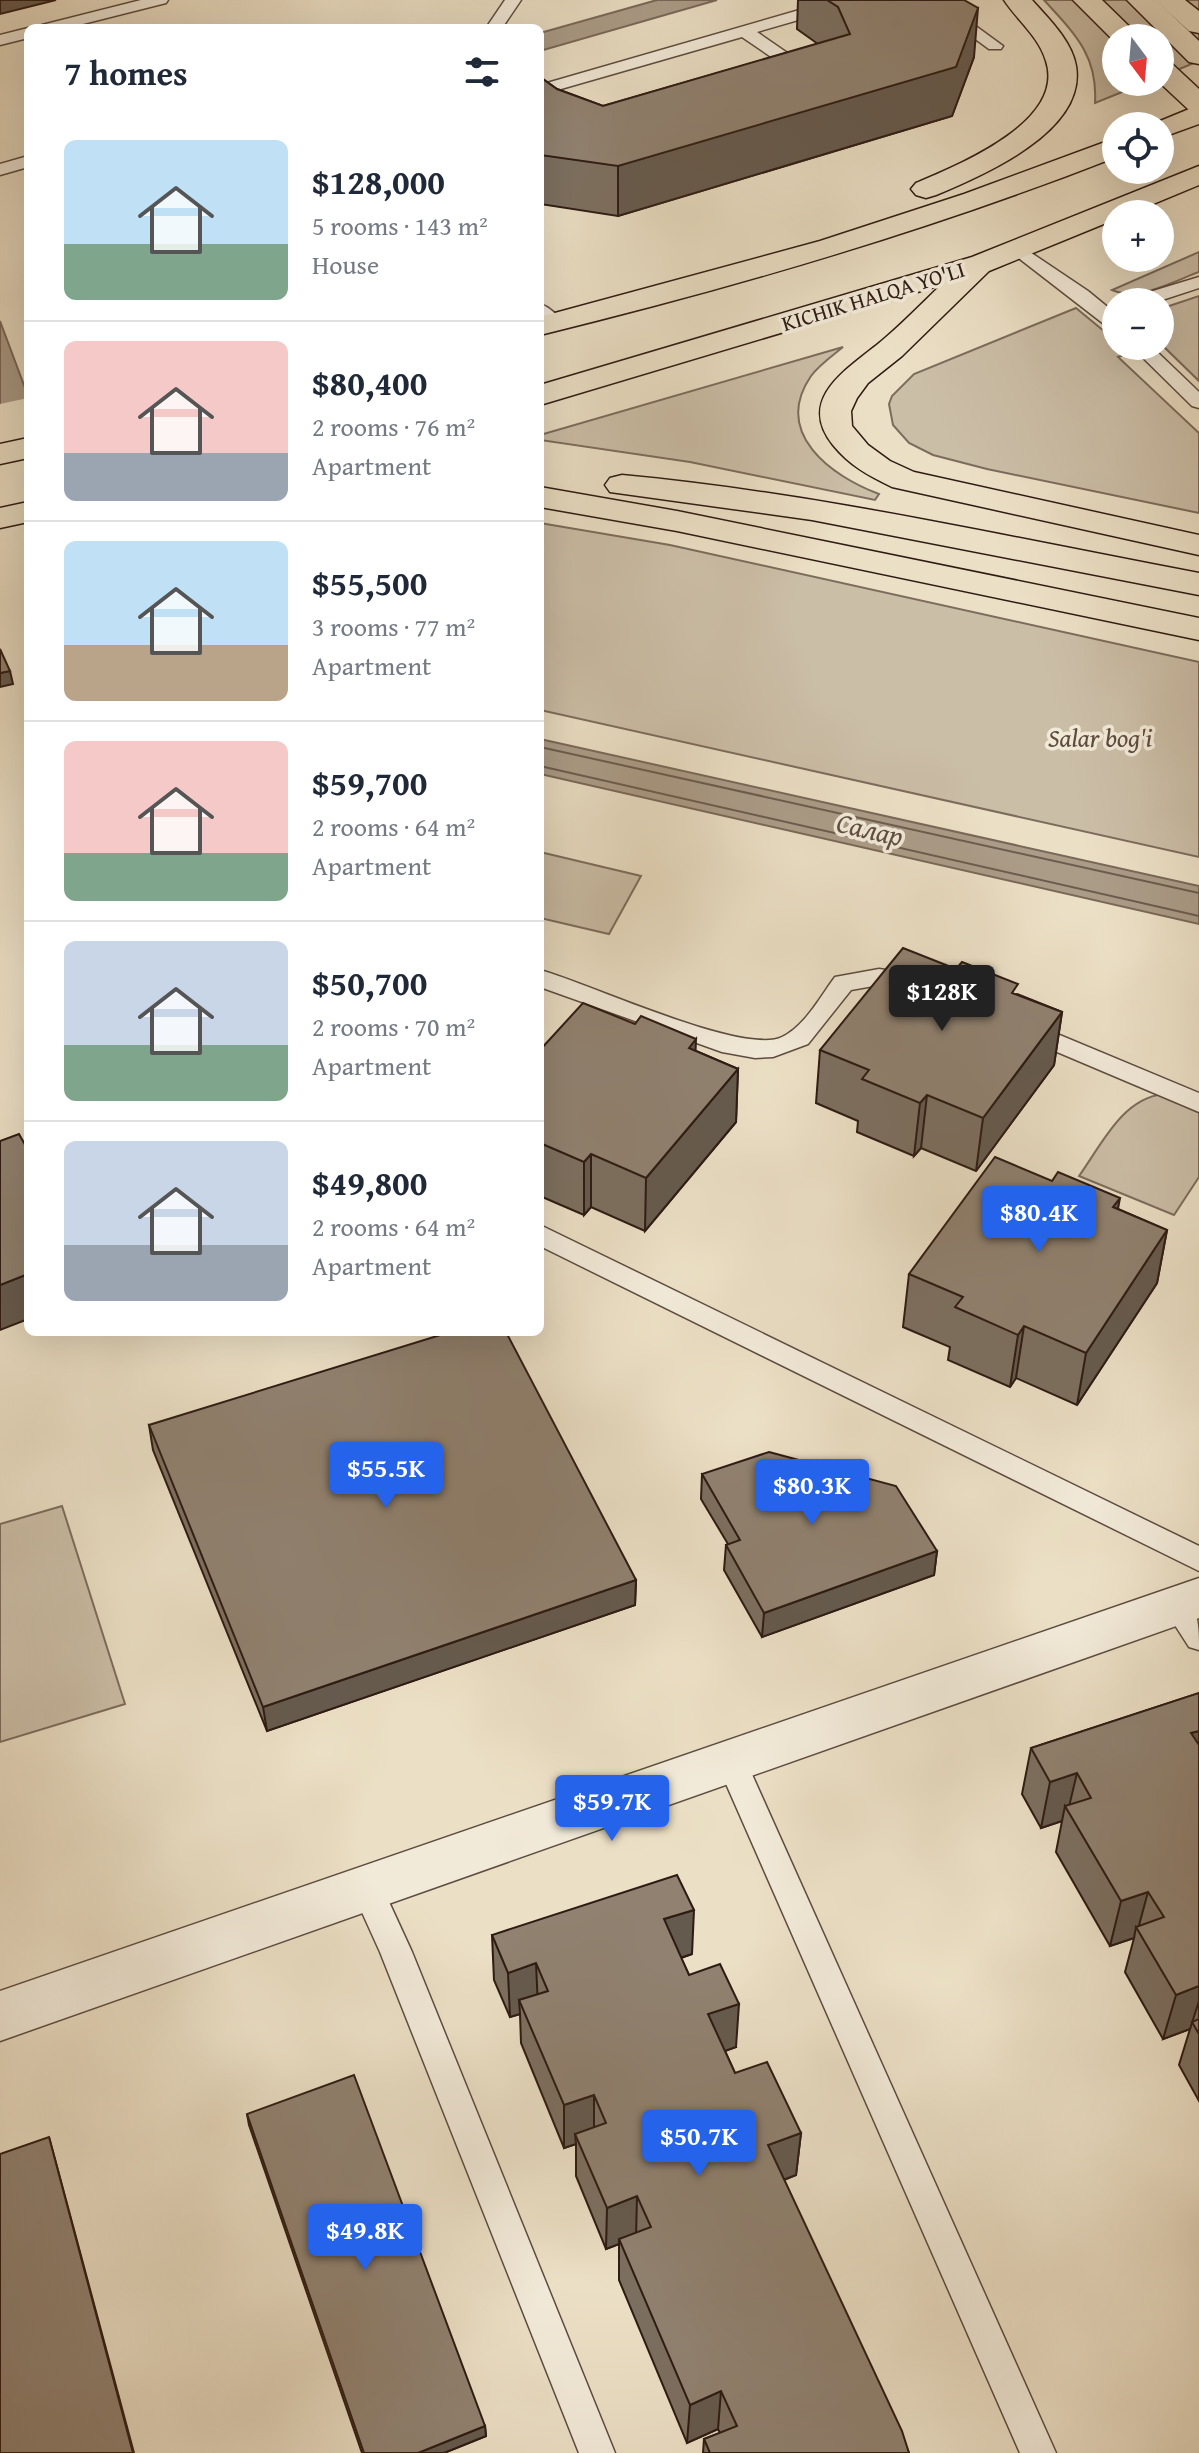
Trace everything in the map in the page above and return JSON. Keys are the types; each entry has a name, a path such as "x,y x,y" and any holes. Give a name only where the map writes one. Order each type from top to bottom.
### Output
{"main road":[{"path":"660,294 947,180 1000,153 1031,131 1060,98 1063,69 1050,41 1017,0"},
{"path":"1086,0 1112,24"},
{"path":"1140,0 1199,56"},
{"path":"1168,0 1199,25"},
{"path":"1174,81 1199,104"},
{"path":"1174,124 1199,114"},
{"path":"545,320 660,294 939,211 1102,152"},
{"name":"KICHIK HALQA YO'LI","path":"544,394 983,263 1199,175"},
{"path":"983,263 851,382 835,411 840,434 856,452 878,468 923,486 1199,545"},
{"path":"0,454 24,449"},
{"path":"544,480 696,492 924,531 1199,584"},
{"path":"544,498 677,521 1199,629"},
{"path":"0,518 24,513"}],"street":[{"path":"0,2016 731,1761 1192,1614"}],"lane":[{"path":"64,24 160,0"},
{"path":"497,24 513,0"},
{"path":"544,89 851,0"},
{"path":"930,0 995,46"},
{"path":"745,31 793,64 754,75"},
{"path":"0,40 24,34"},
{"path":"544,92 566,106"},
{"path":"0,170 24,162"},
{"path":"1018,249 1102,308"},
{"path":"1174,290 1199,282"},
{"path":"1155,360 1199,402"},
{"path":"544,979 731,1046 763,1052 798,1042 843,983 879,977 907,978 934,990"},
{"path":"1001,1018 1199,1103"},
{"path":"544,1237 1199,1559"},
{"path":"731,1761 1038,2453"},
{"path":"367,1888 396,1952 597,2453"}],"green space":[{"path":"1044,0 1199,0 1199,61 1174,71 1174,24 1102,24 1102,96 1112,96 1095,103 1093,71 1074,34"},
{"path":"1199,252 1199,272 1157,288 1117,288 1153,272 1174,272 1174,263"},
{"path":"1199,296 1199,381 1174,357 1174,304"},
{"path":"1076,308 1102,329 1102,360 1121,360 1199,433 1199,513 933,455 909,443 893,425 889,404 892,396 914,374"},
{"path":"843,347 811,376 801,397 798,416 812,450 826,464 879,494 875,500 690,462 544,441 544,434"},
{"name":"Salar bog'i","path":"544,524 670,545 1199,662 1199,857 544,711"},
{"path":"544,853 641,876 609,934 544,919"},
{"path":"1163,1094 1199,1110 1199,1177 1174,1215 1079,1176 1124,1114 1136,1104"},
{"path":"62,1506 125,1704 0,1742 0,1524"}],"water":[{"path":"657,0 717,0 544,50 544,32"},
{"path":"0,321 24,385 24,475 0,427"},
{"name":"Салар","path":"544,740 1199,886 1199,924 544,775"}],"pier":[{"path":"24,399 24,480 0,436 0,404"}],"building":[{"path":"827,0 964,0 978,8 956,67 618,166 544,156 544,80 557,89 603,106 850,34 838,7"},
{"path":"0,649 10,671 0,673"},
{"path":"903,948 956,969 962,962 1018,984 1012,993 1062,1012 983,1118 927,1095 920,1103 862,1079 869,1070 820,1050"},
{"path":"583,1003 635,1024 641,1016 696,1039 689,1048 738,1069 646,1178 591,1154 584,1162 544,1145 544,1046"},
{"path":"19,1134 24,1143 24,1276 0,1285 0,1141"},
{"path":"995,1157 1052,1181 1058,1172 1120,1198 1113,1207 1167,1230 1086,1353 1024,1326 1018,1335 955,1307 963,1297 909,1274"},
{"path":"437,1336 508,1336 636,1580 263,1707 149,1425"},
{"path":"769,1452 896,1486 937,1551 764,1613 726,1545 740,1540 702,1474"},
{"path":"1199,1693 1199,1731 1191,1733 1199,1745 1199,1986 1176,1995 1136,1927 1164,1917 1148,1892 1121,1901 1065,1806 1091,1798 1077,1773 1050,1782 1031,1748"},
{"path":"677,1875 694,1910 664,1919 689,1975 720,1964 739,2004 708,2014 735,2073 767,2062 801,2133 768,2145 902,2431 909,2453 710,2453 704,2439 737,2426 721,2391 690,2405 619,2239 651,2227 637,2196 607,2208 575,2134 606,2123 594,2095 564,2105 519,2000 548,1991 536,1963 508,1973 492,1935"},
{"path":"1199,2019 1199,2034 1192,2022"},
{"path":"354,2075 485,2426 418,2453 364,2453 247,2114"},
{"path":"49,2137 133,2453 0,2453 0,2154"}]}
